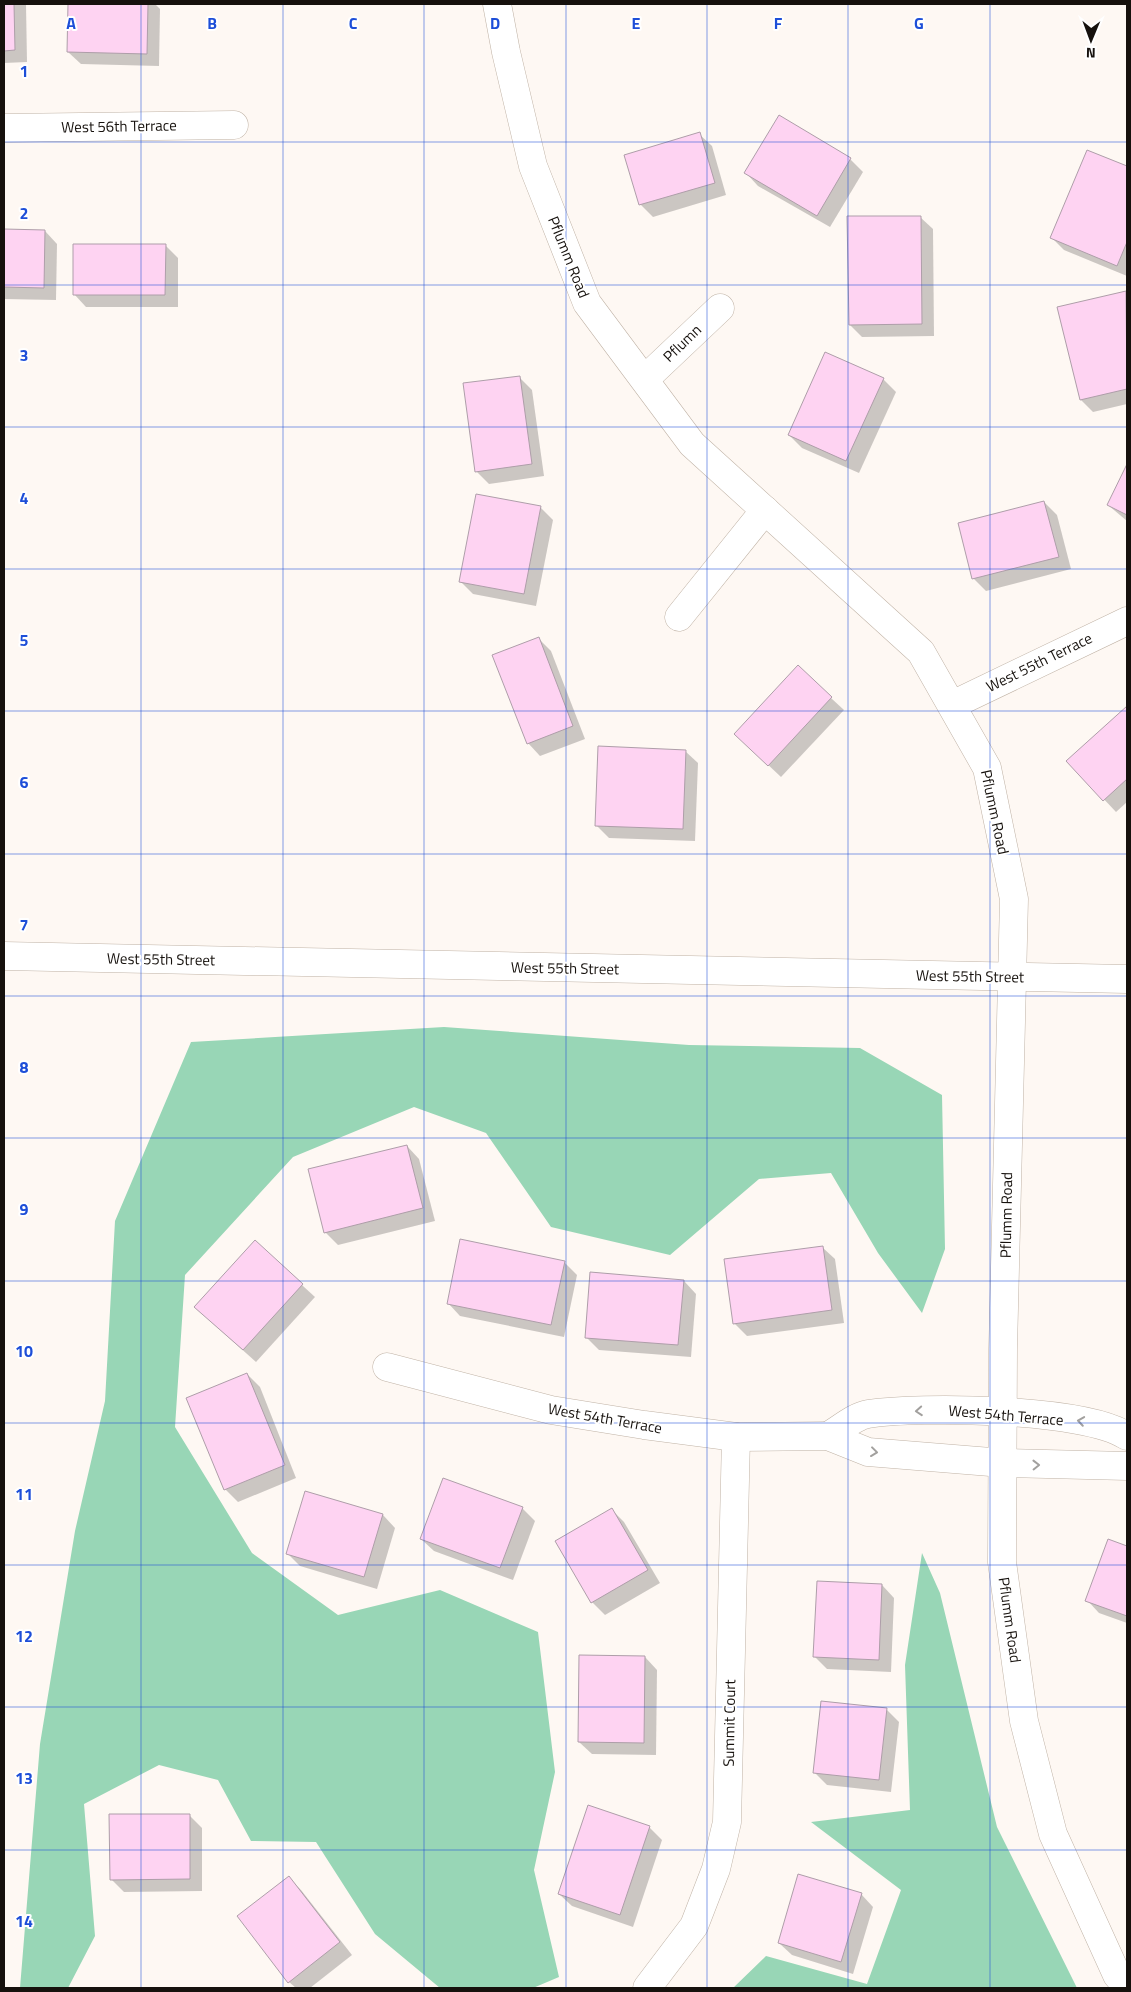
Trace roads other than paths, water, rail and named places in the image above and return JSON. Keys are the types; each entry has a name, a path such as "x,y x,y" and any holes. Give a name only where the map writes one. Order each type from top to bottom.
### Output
{"street":[{"name":"Pflumm Road","path":"497,4 506,52 533,166 587,303 692,444 921,652 987,768 1014,899 1003,1413 1002,1562 1024,1721 1053,1834 1117,1975 1127,1987"},
{"name":"West 56th Terrace","path":"4,128 234,125"},
{"name":"Pflumn","path":"645,379 720,308"},
{"path":"679,617 765,510"},
{"name":"West 55th Terrace","path":"952,705 1127,621"},
{"name":"West 55th Street","path":"4,956 1127,979"},
{"name":"West 54th Terrace","path":"387,1367 551,1410 644,1425 736,1437 828,1436 868,1452 1003,1463 1127,1466"},
{"name":"West 54th Terrace","path":"828,1436 866,1414 944,1409 1088,1422 1127,1436"},
{"name":"Summit Court","path":"647,1988 694,1926 716,1869 727,1822 736,1437"}]}
